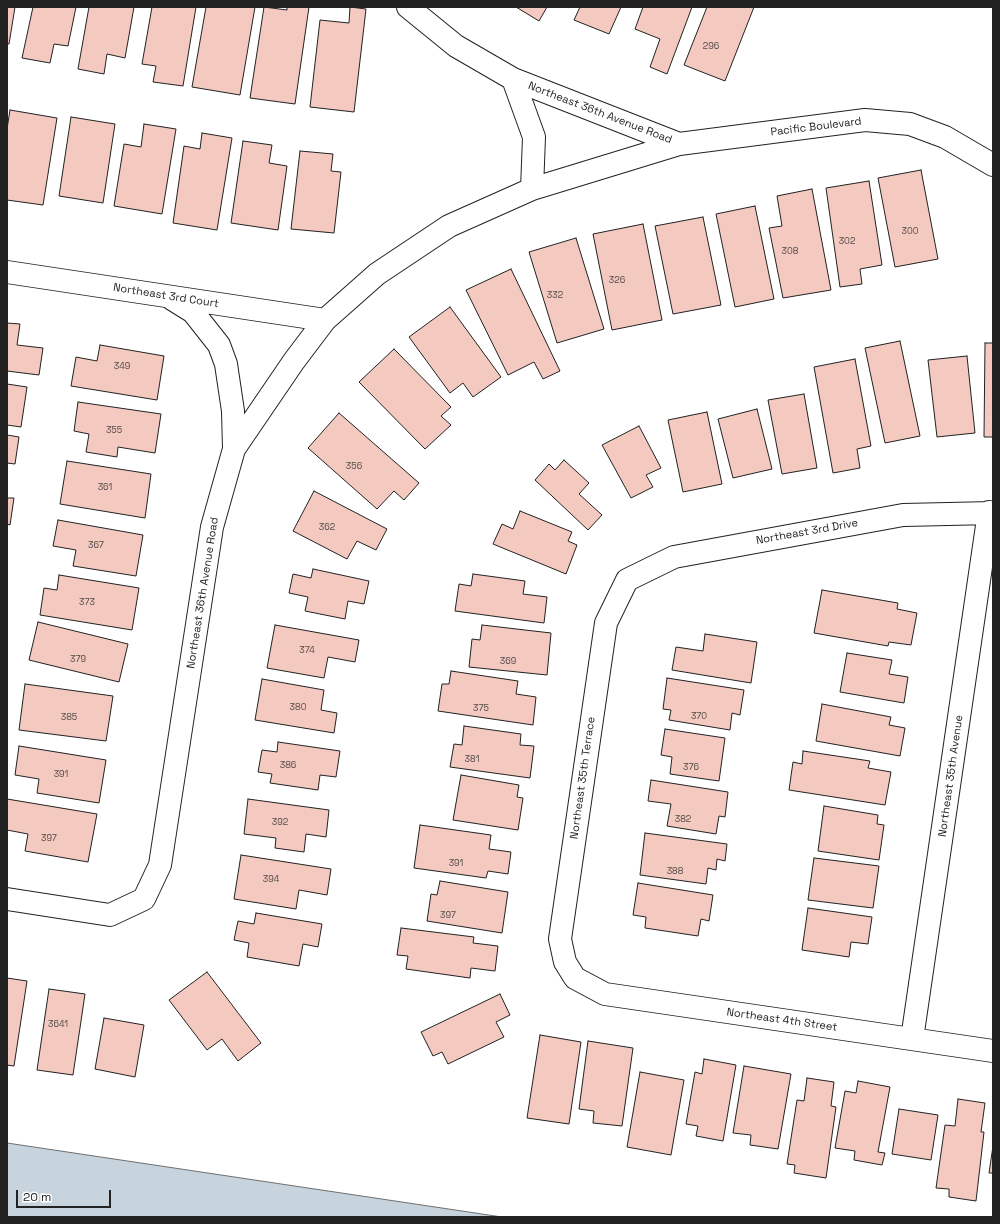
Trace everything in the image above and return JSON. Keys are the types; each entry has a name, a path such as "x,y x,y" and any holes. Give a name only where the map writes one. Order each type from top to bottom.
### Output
{"street":[{"name":"Northeast 36th Avenue Road","path":"408,7 456,46 513,79 679,144"},
{"name":"Northeast 36th Avenue Road","path":"513,79 534,137 532,189"},
{"name":"Pacific Boulevard","path":"679,144 865,120 910,124 945,137 993,165"},
{"name":"Northeast 36th Avenue Road","path":"7,899 110,915 144,899 160,865 212,527 234,449 294,361 325,320 377,274 449,226 532,189 679,144"},
{"name":"Northeast 3rd Court","path":"7,272 325,320"},
{"path":"166,296 193,312 220,345 226,364 233,411 234,449"},
{"name":"Northeast 3rd Drive","path":"627,580 674,557 903,515 991,512"},
{"name":"Northeast 35th Avenue","path":"912,1039 991,512"},
{"name":"Northeast 35th Terrace","path":"574,978 565,962 560,939 606,623 627,580"},
{"name":"Northeast 4th Street","path":"574,978 605,994 993,1051"}],"shaded area":[{"path":"7,1143 502,1217 7,1217"}],"building":[{"path":"7,7 15,7 9,44 7,44"},
{"path":"33,7 76,7 68,46 54,44 50,63 22,58"},
{"path":"89,7 134,7 125,58 107,54 104,74 78,69"},
{"path":"152,7 196,7 183,86 153,82 156,66 142,64"},
{"path":"206,7 255,7 240,95 192,87"},
{"path":"264,7 287,10 287,7 309,7 295,104 250,98"},
{"path":"350,7 366,9 354,112 310,107 320,20 349,23"},
{"path":"516,7 547,7 539,21"},
{"path":"580,7 621,7 609,34 574,20"},
{"path":"643,7 692,7 667,74 650,67 660,39 635,29"},
{"path":"707,7 754,7 725,81 684,65"},
{"path":"10,110 57,118 43,205 7,200 7,129"},
{"path":"71,117 115,124 103,203 59,196"},
{"path":"144,124 176,129 162,214 114,206 124,144 141,147"},
{"path":"202,133 232,138 217,230 173,223 184,146 200,149"},
{"path":"243,141 272,145 269,163 287,166 278,230 231,223"},
{"path":"300,151 333,154 331,171 341,172 334,233 291,229"},
{"path":"921,170 938,259 895,267 878,178"},
{"path":"869,181 882,265 860,269 862,284 840,287 826,188"},
{"path":"812,189 831,290 783,298 769,228 782,226 777,196"},
{"path":"755,206 774,299 735,307 716,214"},
{"path":"703,217 721,305 673,314 655,226"},
{"path":"643,224 662,320 612,330 593,234"},
{"path":"576,238 604,329 557,343 529,252"},
{"path":"511,269 560,371 543,379 534,362 508,375 466,290"},
{"path":"450,307 501,377 473,397 463,383 450,393 409,337"},
{"path":"7,323 20,324 17,345 43,348 39,375 7,371"},
{"path":"900,341 920,436 885,443 865,348"},
{"path":"985,343 993,343 993,437 984,437"},
{"path":"100,345 164,356 157,400 71,386 76,357 97,361"},
{"path":"394,349 451,407 441,416 451,425 425,449 359,382"},
{"path":"967,356 975,433 937,437 928,360"},
{"path":"855,359 871,446 857,449 860,468 833,473 814,367"},
{"path":"7,384 27,387 21,427 7,425"},
{"path":"804,394 817,468 782,474 768,400"},
{"path":"78,402 161,414 155,453 118,447 117,457 86,452 89,434 74,431"},
{"path":"757,409 772,469 733,478 718,419"},
{"path":"707,412 722,484 683,492 668,420"},
{"path":"339,413 419,483 404,500 394,491 377,509 308,448"},
{"path":"639,426 661,468 646,475 653,487 631,498 602,445"},
{"path":"7,435 19,437 15,464 7,463"},
{"path":"564,460 589,483 579,494 602,515 588,530 535,480 549,464 555,470"},
{"path":"67,461 151,474 145,518 60,504"},
{"path":"314,491 387,529 376,550 357,541 347,559 293,531"},
{"path":"7,498 14,498 10,525 7,524"},
{"path":"520,511 572,532 568,541 577,545 566,574 493,544 502,524 513,529"},
{"path":"58,520 143,535 136,576 73,566 76,550 53,546"},
{"path":"313,569 369,581 364,604 348,601 345,619 305,611 308,597 289,593 293,574 311,578"},
{"path":"473,574 525,581 523,594 547,597 544,623 455,611 459,584 471,586"},
{"path":"59,575 139,588 132,630 40,615 44,588 57,590"},
{"path":"822,590 898,603 897,609 917,613 911,645 889,642 888,646 814,633"},
{"path":"38,622 128,644 119,682 29,660"},
{"path":"275,625 359,640 355,662 328,657 324,678 267,668"},
{"path":"482,625 551,633 547,675 469,667 472,639 480,640"},
{"path":"705,634 757,642 751,683 672,670 676,647 703,651"},
{"path":"847,653 892,660 889,674 908,677 904,703 840,692"},
{"path":"451,671 518,681 516,694 536,697 533,725 438,711 442,684 449,684"},
{"path":"667,678 744,690 740,715 732,713 730,730 669,720 671,710 663,709"},
{"path":"262,679 324,690 321,710 337,713 334,733 255,720"},
{"path":"25,684 113,696 106,741 19,730"},
{"path":"822,704 891,717 889,725 905,728 900,756 816,741"},
{"path":"464,726 521,734 520,745 534,746 530,778 450,767 454,744 462,745"},
{"path":"665,729 725,738 719,781 670,774 672,757 661,755"},
{"path":"278,742 340,751 336,777 320,775 318,790 270,783 272,774 258,772 262,750 277,752"},
{"path":"19,746 106,760 99,803 37,793 39,779 15,775"},
{"path":"803,751 870,761 868,768 891,772 885,805 789,790 793,762 802,764"},
{"path":"461,775 519,785 517,797 523,798 518,830 453,820"},
{"path":"651,780 728,792 725,817 719,816 716,834 667,826 671,804 648,801"},
{"path":"7,799 97,814 88,862 25,851 28,834 7,830"},
{"path":"248,799 329,810 326,837 306,834 304,852 275,848 276,838 244,834"},
{"path":"824,806 878,815 877,824 884,825 879,860 818,851"},
{"path":"420,825 491,835 489,849 511,852 508,874 488,871 486,878 414,868"},
{"path":"645,833 727,844 725,861 717,859 716,870 708,868 706,884 640,875"},
{"path":"241,855 331,869 327,895 299,890 296,909 234,899"},
{"path":"814,858 879,866 873,908 808,900"},
{"path":"440,881 508,892 502,933 427,921 431,894 437,895"},
{"path":"638,883 713,895 709,921 701,919 698,936 645,928 646,917 633,915"},
{"path":"808,908 872,917 868,944 851,942 849,957 802,950"},
{"path":"256,913 322,924 318,947 303,944 299,966 247,957 249,943 234,940 238,921 254,924"},
{"path":"401,928 474,937 473,943 498,946 495,971 471,968 470,978 406,969 408,956 397,955"},
{"path":"207,972 261,1043 238,1061 222,1039 207,1050 169,1000"},
{"path":"7,978 27,981 14,1066 7,1065"},
{"path":"49,989 85,994 73,1075 37,1070"},
{"path":"500,994 510,1015 496,1022 504,1037 448,1064 442,1052 433,1056 421,1032"},
{"path":"104,1018 144,1025 135,1077 95,1069"},
{"path":"540,1035 581,1042 569,1124 527,1118"},
{"path":"588,1041 633,1048 622,1126 593,1123 594,1111 579,1109"},
{"path":"704,1059 736,1065 723,1141 696,1136 698,1126 686,1124 695,1072 702,1074"},
{"path":"744,1066 791,1074 778,1149 750,1145 751,1135 733,1133"},
{"path":"640,1072 684,1080 671,1155 627,1147"},
{"path":"807,1078 834,1082 831,1106 836,1107 826,1178 794,1173 795,1165 787,1164 797,1100 804,1101"},
{"path":"858,1081 890,1087 878,1152 885,1153 882,1165 854,1160 855,1151 835,1148 845,1091 856,1093"},
{"path":"958,1099 985,1103 981,1132 984,1132 976,1201 949,1197 949,1189 936,1188 945,1125 955,1126"},
{"path":"899,1109 938,1115 931,1160 892,1154"},
{"path":"993,1146 993,1173 989,1173"}]}
